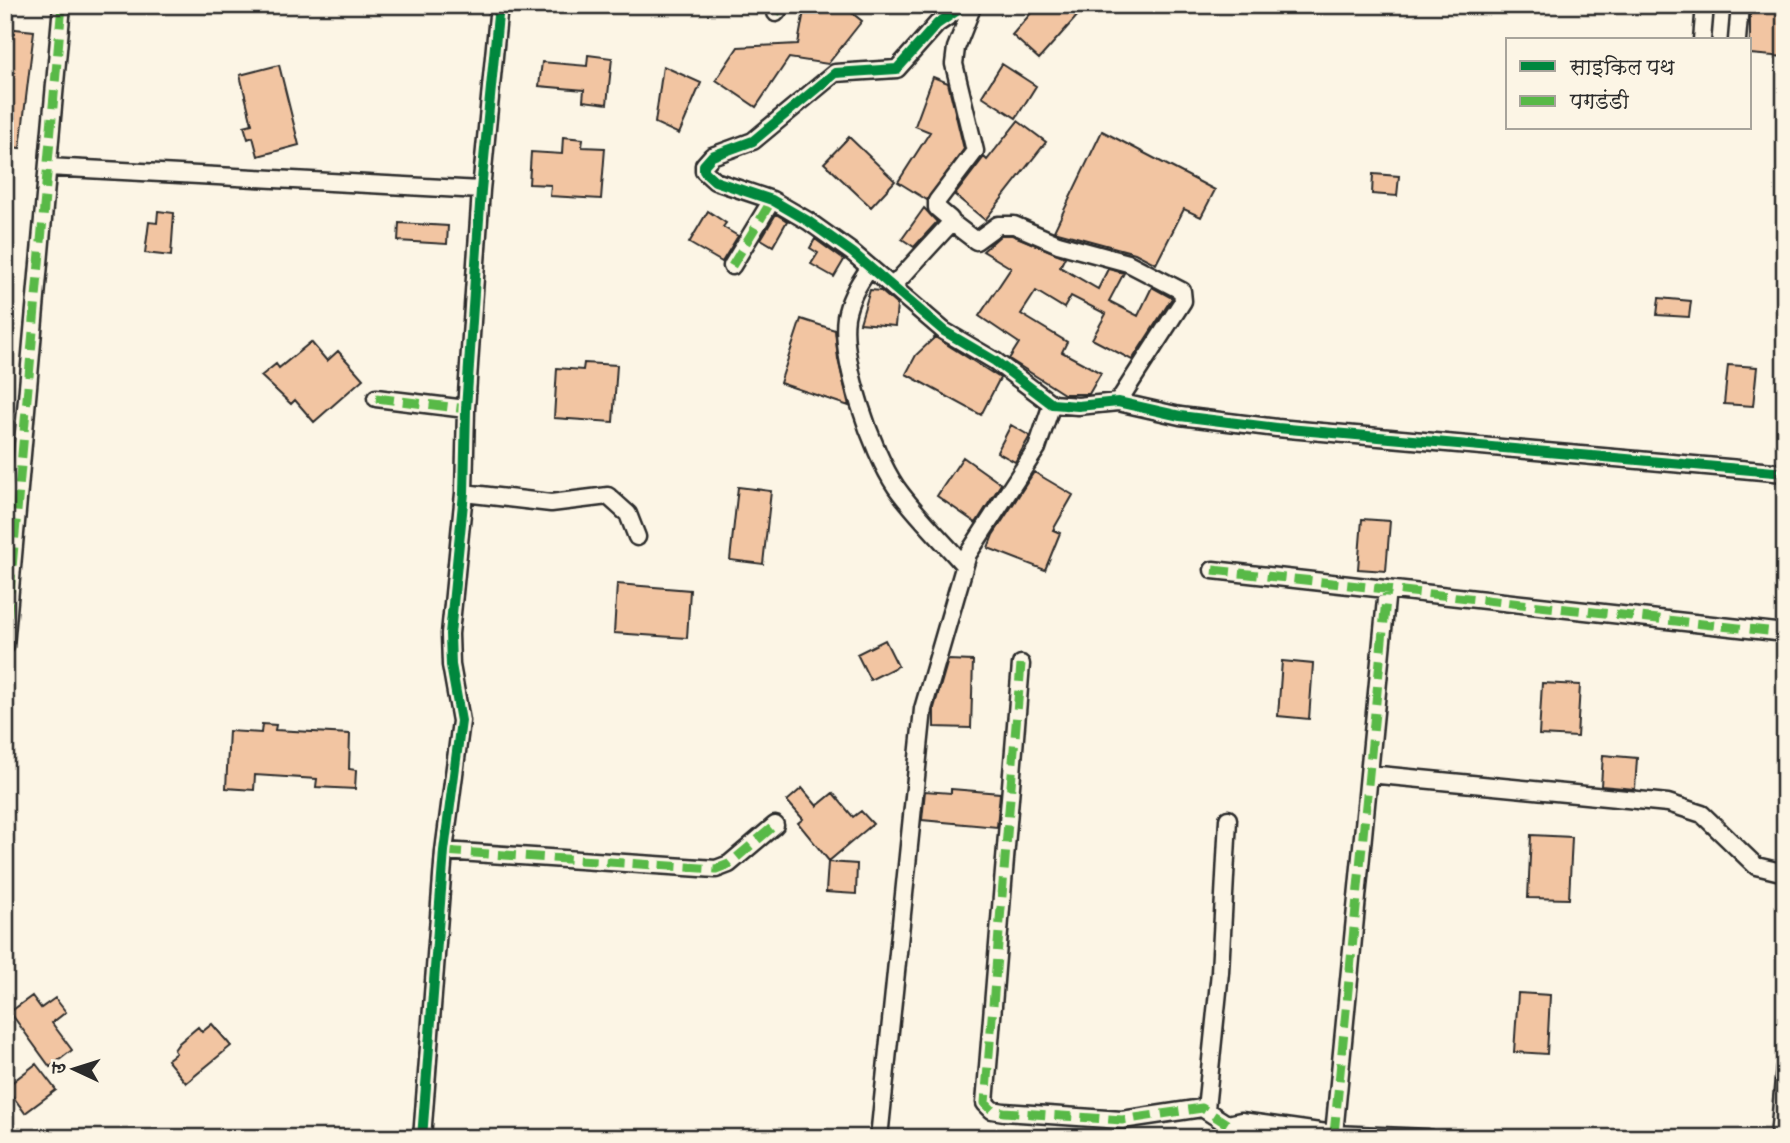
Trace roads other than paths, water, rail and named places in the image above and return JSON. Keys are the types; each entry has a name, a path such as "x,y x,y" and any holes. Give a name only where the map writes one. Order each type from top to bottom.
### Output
{"street":[{"path":"5,646 62,5"},
{"path":"422,1138 444,851 461,720 450,652 464,493 466,409 481,190 499,5"},
{"path":"964,5 937,24 897,69 835,73 758,137 718,152 704,165 704,171 715,180 772,200 853,253 944,331 995,361 1052,404 1078,406 1118,401 1180,416 1265,427 1785,473"},
{"path":"973,5 956,48 954,64 975,148 937,201 937,208 970,240 976,241 998,225 1014,225 1058,244 1128,263 1182,291 1183,301 1118,401"},
{"path":"1702,38 1705,5"},
{"path":"1737,38 1740,5"},
{"path":"48,167 481,190"},
{"path":"732,267 772,200"},
{"path":"892,286 951,222"},
{"path":"869,269 850,302 845,331 861,409 886,471 897,489 963,564"},
{"path":"376,398 466,409"},
{"path":"879,1138 923,709 963,564 1037,448 1052,404"},
{"path":"464,493 551,503 608,496 628,514 637,537"},
{"path":"1213,570 1785,633"},
{"path":"1334,1134 1387,589"},
{"path":"1021,664 985,1103 987,1107 1004,1112 1122,1119 1189,1108 1206,1109"},
{"path":"1369,774 1668,803 1702,814 1756,866 1785,873"},
{"path":"1228,819 1220,972 1206,1109 1223,1131 1241,1121 1334,1134 1428,1138"},
{"path":"444,851 716,869 729,864 775,825"},
{"path":"1779,1138 1785,1067"}]}
